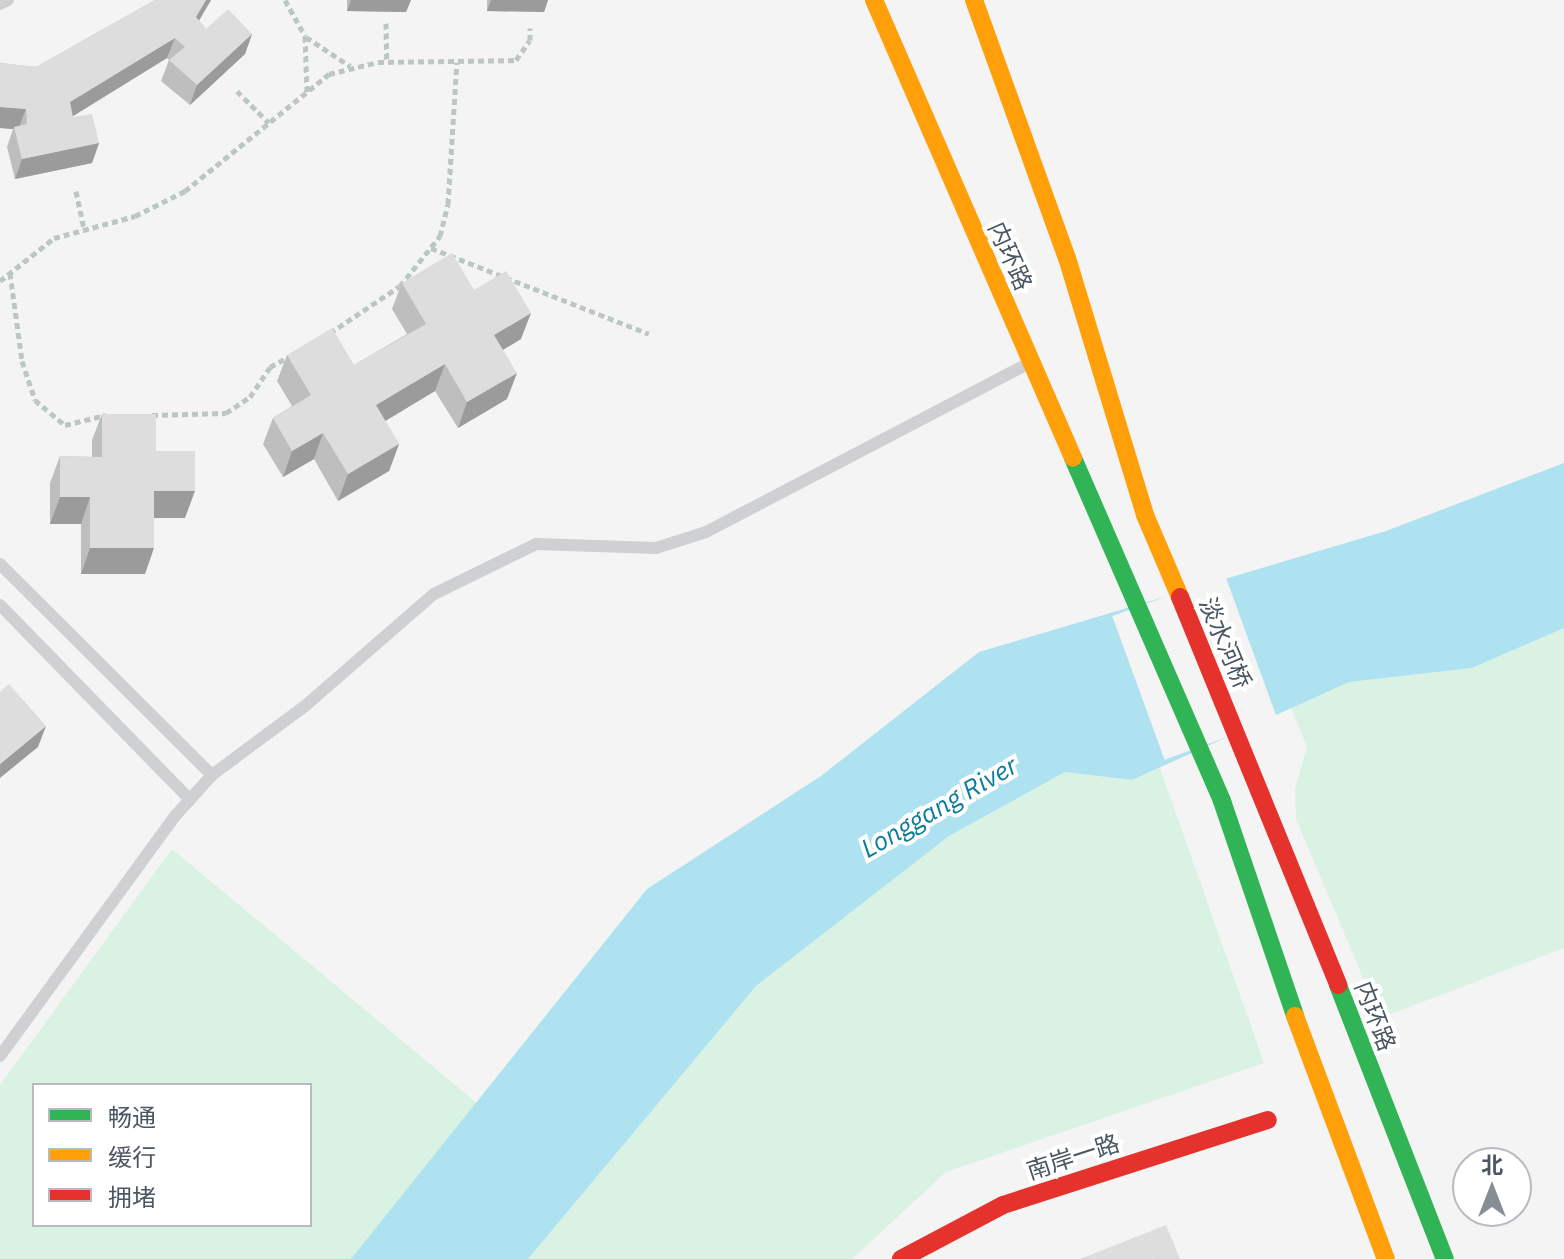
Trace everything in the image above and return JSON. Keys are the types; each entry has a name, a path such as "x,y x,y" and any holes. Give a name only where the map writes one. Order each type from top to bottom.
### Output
{"main road":[{"name":"内环路","path":"874,0 1222,801 1322,1095 1386,1259"},
{"name":"内环路","path":"974,0 1067,258 1145,515"},
{"name":"淡水河桥","path":"1145,515 1262,790"},
{"name":"内环路","path":"1262,790 1445,1259"},
{"name":"南岸一路","path":"901,1259 1003,1205 1268,1120"}],"lane":[{"path":"0,4 8,0"},
{"path":"0,1056 190,800 212,775 305,706 434,594 507,555 536,544 656,548 706,532 1030,363"},
{"path":"0,564 212,775"},
{"path":"0,605 190,800"}],"path":[{"path":"285,0 305,36 307,92"},
{"path":"386,23 387,62"},
{"path":"0,281 54,238 156,208 307,92 350,66 387,62 516,60 530,40 530,28"},
{"path":"305,36 350,66"},
{"path":"319,340 400,286 431,248 448,204 457,62"},
{"path":"237,91 269,123"},
{"path":"76,191 84,228"},
{"path":"431,248 649,334"},
{"path":"10,273 22,361 35,400 65,425 119,415"},
{"path":"148,415 226,413 250,397 270,367 299,352"}],"green space":[{"path":"1564,628 1564,948 1380,1018 1296,819 1295,788 1307,747 1291,708 1349,682 1472,668"},
{"path":"1160,768 1264,1063 946,1172 852,1259 528,1259 756,986 949,836 1065,772 1132,780"},
{"path":"172,849 478,1104 351,1259 0,1259 0,1085"}],"water":[{"name":"Longgang River","path":"1564,463 1564,628 1472,668 1349,682 1132,780 1065,772 949,836 756,986 528,1259 351,1259 647,889 821,776 979,652 1386,531"}],"pier":[{"path":"1225,575 1277,719 1165,760 1112,616"}],"building":[{"path":"155,0 206,0 196,17 206,29 228,9 252,34 197,85 169,60 185,47 175,38 70,102 73,117 92,114 99,143 22,159 14,127 27,124 26,109 0,107 0,63 36,67"},
{"path":"452,253 474,290 506,271 531,313 494,335 517,373 467,402 445,364 376,405 399,444 348,474 323,433 292,451 273,418 311,395 287,355 332,328 354,365 426,324 402,283"},
{"path":"102,414 156,414 156,451 195,451 195,491 154,491 154,548 90,548 90,497 60,497 60,456 102,457"},
{"path":"9,684 46,726 0,764 0,692"},
{"path":"1166,1225 1180,1259 1153,1259 1143,1238 1094,1259 1080,1259"},
{"path":"1143,1238 1153,1259 1094,1259"}],"traffic: fast":[{"path":"1073,458 1222,801 1295,1016"},
{"path":"1338,985 1445,1259"}],"traffic: slow":[{"path":"874,0 1073,458"},
{"path":"974,0 1067,258 1145,515 1180,597"},
{"path":"1295,1016 1386,1259"}],"traffic: jam":[{"path":"1180,597 1338,985"},
{"path":"901,1259 1003,1205 1268,1120"}]}
